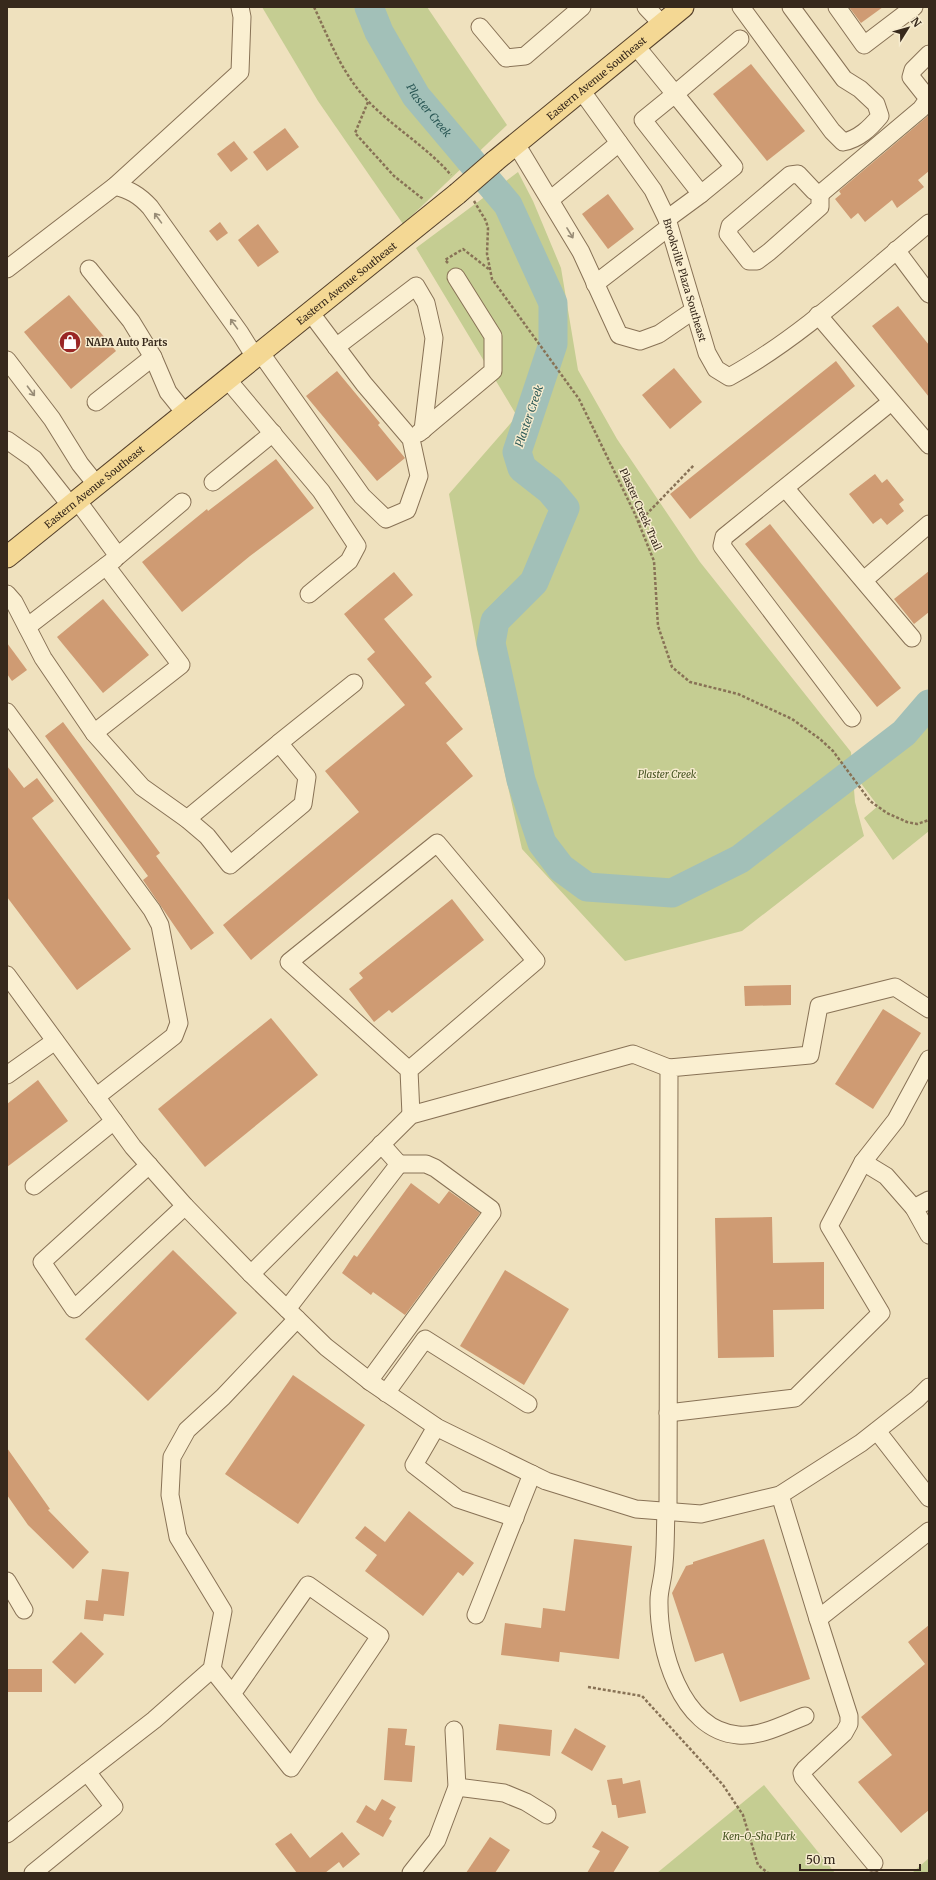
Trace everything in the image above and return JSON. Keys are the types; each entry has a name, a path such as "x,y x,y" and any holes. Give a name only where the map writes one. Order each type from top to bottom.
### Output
{"main road":[{"name":"Eastern Avenue Southeast","path":"7,557 457,194 635,45 683,7"}],"street":[{"path":"7,269 115,186 240,72 242,17 240,7"},
{"path":"480,27 506,58 525,56 582,7"},
{"path":"646,7 662,24"},
{"path":"741,7 832,131 843,142 853,140 872,125 880,116 876,104 860,89 844,79 791,7"},
{"path":"837,7 864,45 914,7"},
{"path":"702,194 643,120 740,39"},
{"path":"595,284 734,167 635,45"},
{"path":"820,194 814,191 798,174 790,175 740,216 730,226 728,234 749,261 757,261 820,207 820,194 921,109 926,102 928,96 910,77 913,70 929,54"},
{"name":"Brookville Plaza Southeast","path":"581,90 653,190 668,223 707,353 716,369 729,376 760,360 818,315"},
{"path":"550,200 619,143"},
{"path":"516,144 581,252 619,335 640,341 659,334 694,310"},
{"path":"115,186 131,190 141,197 150,207 240,333 362,496 386,519 408,510 419,476 417,434 434,338 426,303 416,286 336,347"},
{"path":"929,223 818,315 929,445"},
{"path":"896,250 929,294"},
{"path":"89,269 131,321 153,357 168,392 185,413"},
{"path":"417,434 493,371 493,336 456,278"},
{"path":"310,312 364,384 417,434"},
{"path":"96,402 153,357"},
{"path":"7,360 52,419 80,464 96,484"},
{"path":"227,379 321,491 357,546 349,561 309,594"},
{"path":"852,718 722,546 724,537 786,489 891,402"},
{"path":"212,482 273,433"},
{"path":"7,440 34,459 74,503 181,666 94,733"},
{"path":"786,489 912,638"},
{"path":"27,627 112,561 182,502"},
{"path":"864,580 929,524"},
{"path":"7,594 14,602 43,658 94,733 142,787 187,819 207,836 230,865 303,804 307,777 279,743"},
{"path":"187,819 354,683"},
{"path":"7,712 152,910 160,925 179,1023 174,1036 96,1096"},
{"path":"410,1070 536,961 437,843 289,962 410,1070 411,1115"},
{"path":"7,976 114,1122 149,1165 185,1206 251,1274 326,1347 369,1381 436,1426 546,1481 636,1509 701,1514 780,1494 861,1443 917,1399 929,1387"},
{"path":"251,1274 411,1115 633,1054 669,1068 810,1056 819,1006 894,987 929,1009"},
{"path":"9,1070 55,1042"},
{"path":"668,1413 795,1398 881,1313 829,1226 864,1162 896,1120 929,1059"},
{"path":"669,1068 667,1512 663,1572 658,1599 662,1634 670,1672 683,1695 700,1718 717,1730 738,1735 757,1734 805,1716"},
{"path":"34,1186 114,1122"},
{"path":"369,1381 492,1213 491,1209 435,1168 426,1164 399,1164 381,1144"},
{"path":"864,1162 886,1176 922,1204 929,1235"},
{"path":"7,1834 154,1720 212,1670 223,1611 178,1537 170,1495 172,1457 187,1430 224,1397 292,1314 399,1164"},
{"path":"149,1165 42,1262 74,1309 185,1206"},
{"path":"386,1392 425,1339 528,1404"},
{"path":"436,1426 414,1465 458,1499 515,1518"},
{"path":"877,1431 929,1498"},
{"path":"476,1615 532,1474"},
{"path":"780,1494 849,1716 849,1724 844,1733 805,1769 803,1777 874,1863"},
{"path":"818,1619 929,1531"},
{"path":"7,1581 24,1610"},
{"path":"212,1670 290,1768 380,1636 308,1585 232,1694"},
{"path":"411,1873 437,1840 458,1787 454,1730"},
{"path":"33,1873 114,1807 87,1772"},
{"path":"458,1787 504,1793 526,1802 547,1815"}],"path":[{"path":"314,7 346,75 368,102 395,126"},
{"path":"368,102 355,133 394,176 437,210"},
{"path":"456,278 445,260 463,249 490,271"},
{"name":"Plaster Creek Trail","path":"492,279 579,399 639,522 654,561 658,626 672,667 690,682 738,694 792,719 820,739 833,751 870,801 887,813 907,822 917,824 929,820"},
{"path":"639,522 694,465"},
{"path":"588,1686 642,1696 724,1785 743,1814 758,1865 768,1873"}],"green space":[{"name":"Plaster Creek","path":"262,7 427,7 507,125 403,224 318,101"},
{"name":"Plaster Creek","path":"518,172 533,201 561,268 578,370 617,439 700,562 851,752 855,802 864,836 742,931 625,961 522,849 477,649 449,494 517,416 416,248"},
{"path":"929,719 929,831 893,860 864,818 878,806 857,778"},
{"name":"Ken-O-Sha Park","path":"764,1785 835,1873 657,1873"},
{"path":"929,1858 929,1873 912,1873"}],"building":[{"path":"849,7 883,7 861,23"},
{"path":"751,64 805,131 767,161 713,94"},
{"path":"929,115 929,171 918,180 924,187 897,208 892,200 865,222 858,213 851,219 835,199 841,194 839,191"},
{"path":"285,128 299,147 267,171 253,152"},
{"path":"234,141 248,159 231,172 217,154"},
{"path":"608,194 634,229 608,249 582,214"},
{"path":"220,222 228,233 217,241 209,231"},
{"path":"258,224 279,252 258,267 238,240"},
{"name":"NAPA Auto Parts","path":"69,295 116,351 71,389 24,332"},
{"path":"898,306 929,345 929,397 872,326"},
{"path":"836,361 855,386 690,519 670,494"},
{"path":"674,368 702,402 670,429 642,395"},
{"path":"337,371 380,423 378,425 405,458 377,481 306,396"},
{"path":"276,459 314,508 250,556 182,612 142,562 207,509 208,511"},
{"path":"875,474 882,483 887,479 904,500 899,504 904,511 887,525 881,518 873,524 849,494"},
{"path":"770,524 901,688 877,707 745,544"},
{"path":"929,571 929,612 914,624 894,599"},
{"path":"394,572 413,595 384,619 432,677 425,683 463,729 446,743 473,776 251,960 223,925 359,812 325,771 405,705 367,659 375,652 344,614"},
{"path":"103,599 149,655 103,693 57,637"},
{"path":"7,643 27,670 12,681 7,674"},
{"path":"63,722 160,853 156,856 214,933 191,950 143,880 148,876 45,736"},
{"path":"7,766 24,788 37,778 54,801 32,818 131,949 77,990 7,897"},
{"path":"452,899 484,940 392,1013 389,1010 374,1022 349,989 363,978 359,973"},
{"path":"791,985 791,1005 745,1006 744,986"},
{"path":"883,1009 921,1033 873,1109 835,1084"},
{"path":"271,1018 318,1075 205,1167 158,1109"},
{"path":"38,1080 68,1121 7,1167 7,1104"},
{"path":"411,1183 439,1204 449,1191 480,1213 405,1315 373,1292 371,1295 342,1273 354,1255 357,1257"},
{"path":"772,1217 773,1263 824,1262 824,1309 773,1310 774,1357 718,1358 715,1218"},
{"path":"173,1250 237,1313 148,1401 85,1339"},
{"path":"505,1270 569,1309 524,1385 460,1346"},
{"path":"293,1375 365,1425 298,1524 225,1474"},
{"path":"7,1448 50,1509 48,1510 89,1552 73,1569 28,1525 7,1495"},
{"path":"409,1511 474,1563 463,1576 458,1572 423,1616 365,1571 377,1555 355,1538 365,1526 385,1542"},
{"path":"574,1539 632,1546 619,1659 560,1652 559,1662 501,1655 505,1623 541,1628 543,1608 565,1611"},
{"path":"764,1539 810,1679 740,1702 723,1653 695,1662 672,1593 686,1566 693,1564 693,1562"},
{"path":"102,1569 129,1572 124,1616 104,1614 103,1621 84,1619 86,1600 98,1601"},
{"path":"929,1625 929,1810 901,1833 858,1782 892,1755 861,1717 925,1664 908,1642"},
{"path":"81,1632 104,1654 75,1684 52,1662"},
{"path":"7,1669 42,1669 42,1692 7,1692"},
{"path":"499,1724 552,1730 550,1756 496,1750"},
{"path":"388,1728 407,1729 405,1745 415,1746 412,1782 384,1780"},
{"path":"575,1728 606,1746 592,1771 561,1753"},
{"path":"622,1778 623,1784 640,1780 646,1813 618,1818 616,1805 612,1805 607,1780"},
{"path":"382,1799 396,1807 389,1819 392,1821 383,1837 356,1822 366,1805 375,1811"},
{"path":"602,1831 629,1847 613,1873 587,1873 600,1851 592,1847"},
{"path":"342,1832 360,1854 343,1868 339,1862 325,1873 297,1873 275,1844 291,1833 310,1858"},
{"path":"490,1837 510,1850 495,1873 466,1873"}],"waterway":[{"name":"Plaster Creek","path":"369,7 379,32 416,96 508,205 553,303 553,344 517,452 522,468 550,490 565,508 534,582 495,621 491,643 521,780 542,843 561,868 587,887 672,893 740,859 904,733 929,704"}],"place":[{"name":"NAPA Auto Parts","path":"70,342"}]}
